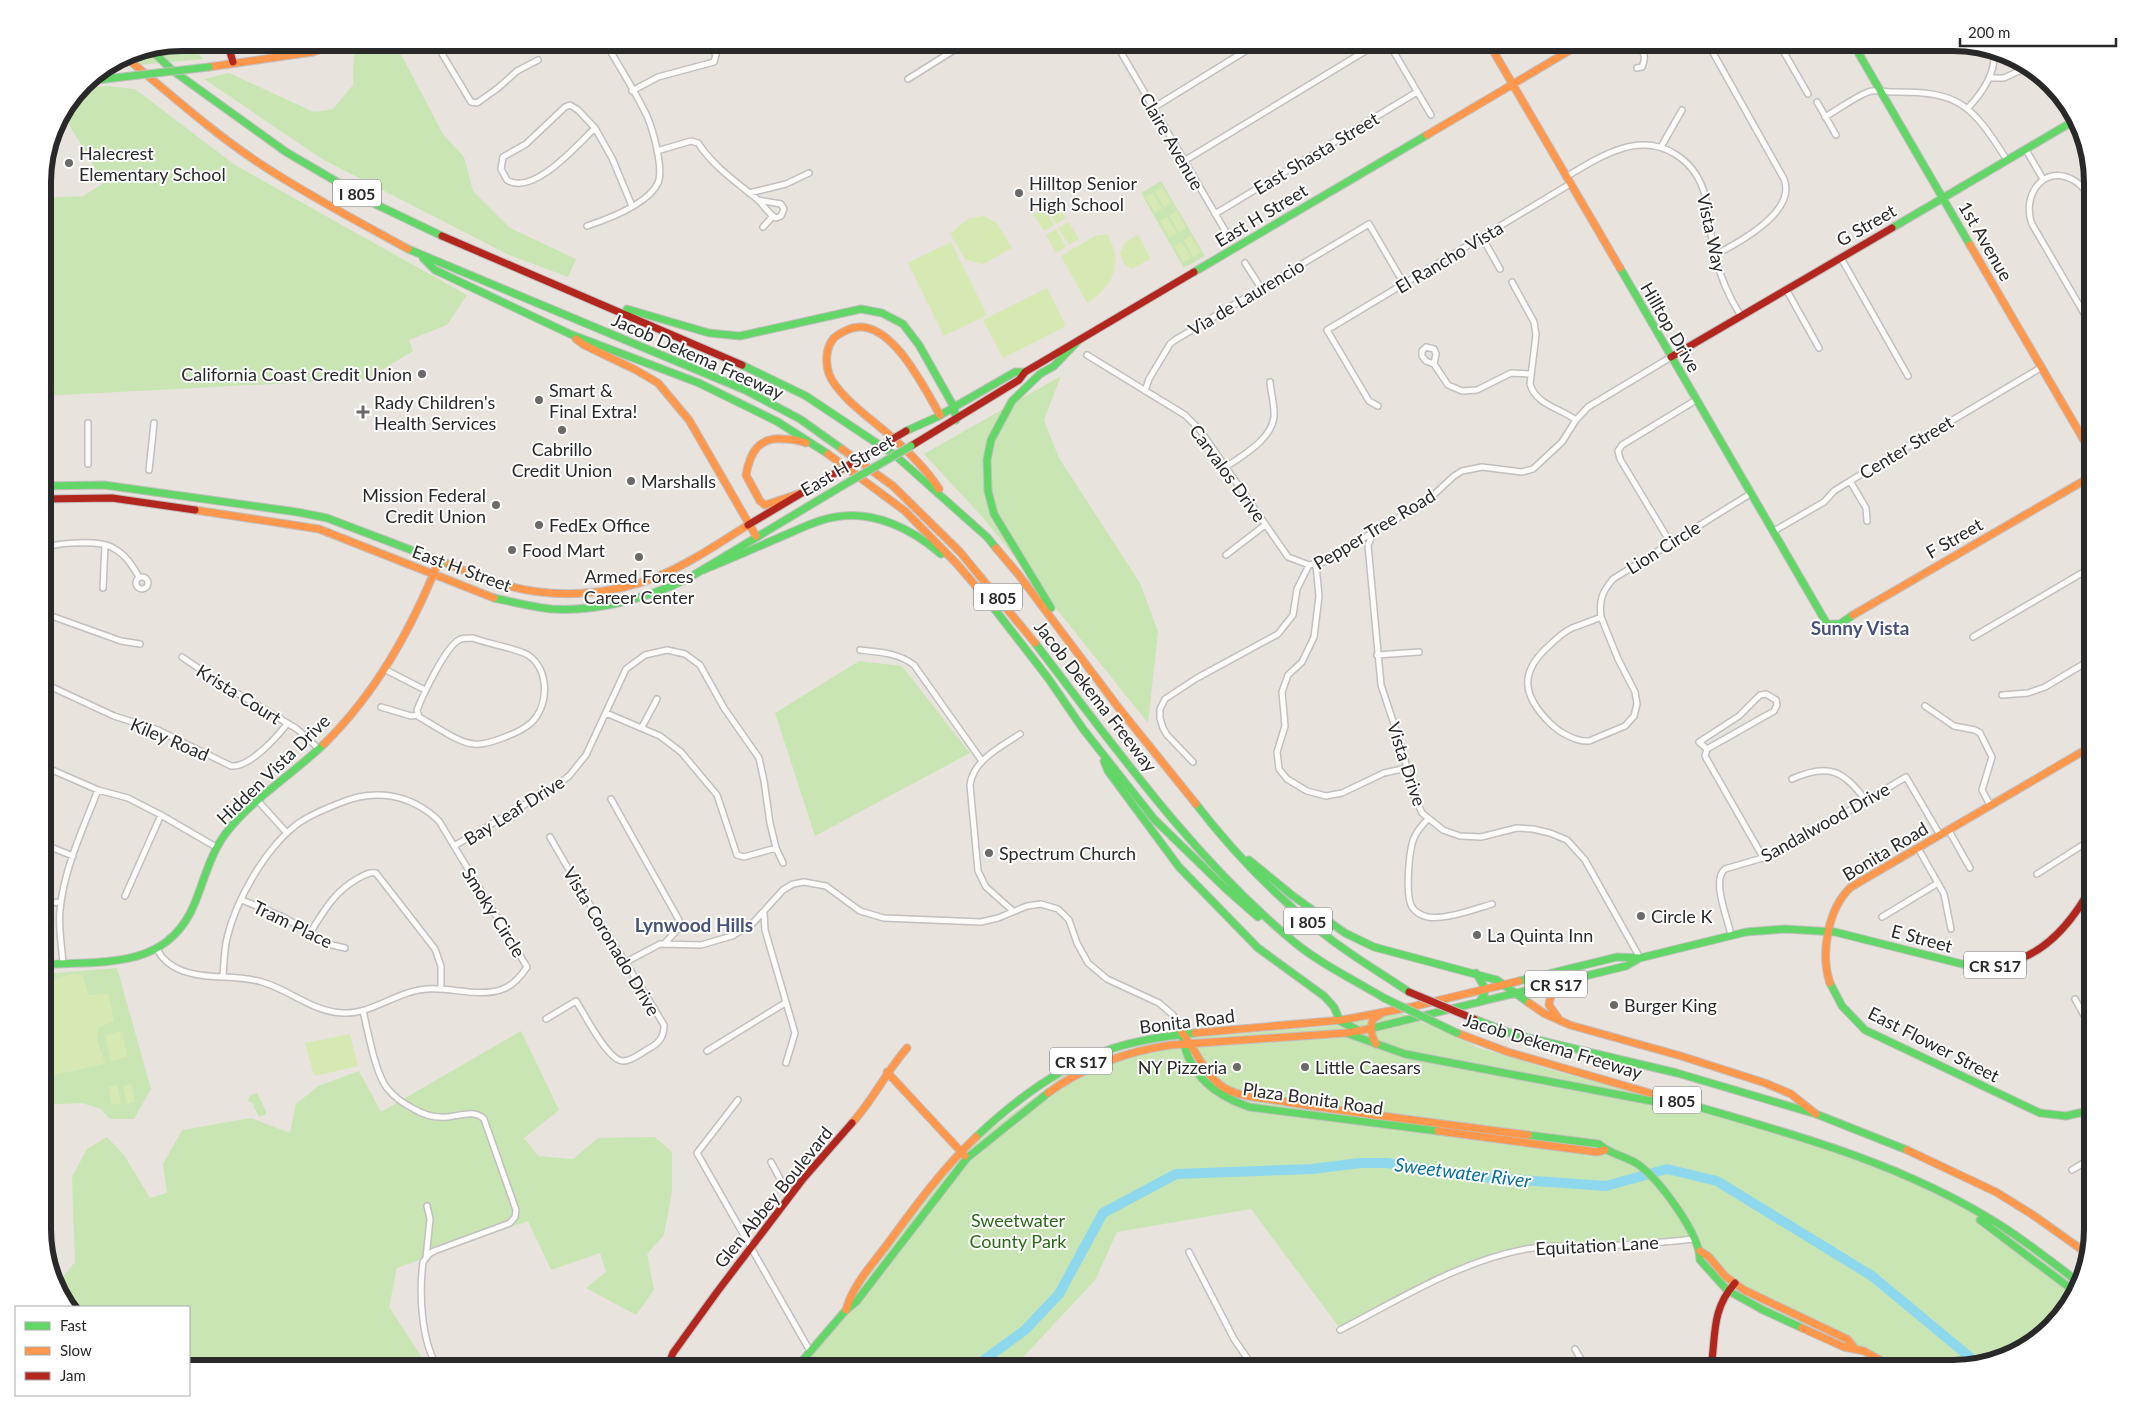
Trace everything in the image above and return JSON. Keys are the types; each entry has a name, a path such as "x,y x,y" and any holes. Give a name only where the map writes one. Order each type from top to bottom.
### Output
{"main road":[{"path":"230,51 233,62"},
{"path":"100,80 316,51"},
{"name":"Hilltop Drive","path":"1493,51 1750,494 1830,625"},
{"name":"East H Street","path":"52,499 112,498 319,529 486,596 530,606 553,609 583,608 635,599 666,589 703,570 756,536 956,420 1019,380 1025,372 1569,51"},
{"name":"1st Avenue","path":"1858,51 2084,440"},
{"name":"Jacob Dekema Freeway","path":"156,54 172,70 286,152 373,203 441,236 732,360 806,396 896,456 987,537 1075,647 1118,707 1163,761 1220,836 1258,876 1294,910 1334,942 1409,992 1513,1034 1677,1073 1816,1114 1899,1146 1996,1192 2082,1249"},
{"name":"Jacob Dekema Freeway","path":"131,62 196,115 261,164 310,195 420,254 541,303 745,390 800,420 892,486 960,552 1020,622 1183,833 1231,885 1295,943 1321,961 1384,998 1456,1033 1517,1055 1819,1142 1886,1168 1952,1199 2000,1225 2074,1279"},
{"name":"G Street","path":"1671,357 2070,123"},
{"path":"420,254 435,270 570,334 719,393 778,422 843,464 905,511 957,564 980,592 1048,678 1100,750 1154,819 1246,907 1281,935 1295,943"},
{"path":"586,297 709,333 740,336 861,309 878,311 896,319 910,332 954,407 956,420"},
{"path":"940,415 906,358 882,332 862,326 846,329 832,339 827,358 829,374 834,382 868,417 931,474 942,495"},
{"path":"570,334 584,345 636,370 658,383 689,420 756,536"},
{"path":"1075,647 994,514 988,491 987,460 992,440 1012,401 1040,374 1054,366 1079,340"},
{"name":"East H Street","path":"52,486 104,485 328,518 502,584 557,594 597,592 626,587 658,576 691,560 906,431 940,415 1015,372 1025,372"},
{"path":"804,492 772,504 764,504 760,501 746,475 753,450 763,441 773,437 801,440 843,464"},
{"name":"F Street","path":"1830,625 1840,624 1872,603 2084,481"},
{"path":"703,570 814,523 842,516 875,518 914,533 936,549 980,592"},
{"name":"Hidden Vista Drive","path":"52,965 131,959 158,949 175,936 187,920 216,847 232,826 319,749 352,714 386,670 410,628 438,561"},
{"path":"1100,750 1108,771 1178,866 1258,948 1324,996 1334,1007 1340,1020 1358,1030"},
{"name":"Bonita Road","path":"803,1360 846,1310 856,1302 967,1158 1024,1111 1078,1074 1121,1056 1144,1049 1346,1033 1370,1028 1576,979 1626,966 1640,958 1731,935 1764,929 1798,928 1830,931 1835,912 1844,892 2084,751"},
{"path":"1220,836 1293,896 1345,933 1374,947 1402,956 1476,973 1504,984 1545,1014 1561,1021 1682,1056 1765,1083 1791,1094 1816,1114"},
{"name":"E Street","path":"1830,931 1962,964 1999,964 2026,956 2056,938 2073,919 2084,900"},
{"name":"East Flower Street","path":"1830,931 1826,956 1827,975 1838,1004 1865,1030 2040,1113 2066,1117 2084,1113"},
{"name":"Bonita Road","path":"846,1310 851,1293 960,1152 1044,1083 1069,1068 1111,1048 1140,1040 1182,1033 1312,1024 1382,1013 1617,957 1640,958"},
{"path":"1476,973 1483,980 1486,988 1484,996 1479,1002"},
{"path":"1561,1021 1548,1005 1550,995 1556,988 1576,979"},
{"path":"1376,1044 1370,1028 1373,1019 1382,1013"},
{"name":"Plaza Bonita Road","path":"1182,1033 1192,1044 1204,1068 1214,1080 1225,1089 1242,1094 1324,1108 1600,1144 1605,1150 1638,1164 1649,1173 1678,1209 1700,1251 1709,1257 1725,1276 1764,1300 1847,1339 1853,1346 1879,1360"},
{"name":"Plaza Bonita Road","path":"1182,1033 1183,1045 1188,1061 1205,1084 1220,1096 1249,1107 1597,1152 1605,1150"},
{"path":"1346,1033 1405,1054 1728,1116"},
{"name":"Glen Abbey Boulevard","path":"670,1360 673,1353 751,1247 803,1179 866,1108 887,1072 907,1048"},
{"path":"887,1072 967,1158"},
{"path":"1952,1199 2070,1288"},
{"name":"Plaza Bonita Road","path":"1700,1251 1700,1260 1727,1290 1763,1310 1844,1347 1853,1346"},
{"path":"1712,1360 1716,1312 1727,1290 1735,1283"}],"street":[{"path":"440,51 471,102 477,103 517,71 538,60"},
{"path":"587,226 612,218 632,206 652,190 659,180 661,169 647,117 610,51"},
{"path":"632,91 658,77 714,62 716,55 714,51"},
{"path":"908,79 953,51"},
{"name":"Claire Avenue","path":"1120,51 1230,239"},
{"path":"1153,108 1245,51"},
{"path":"1184,161 1365,51"},
{"path":"1393,51 1431,115"},
{"path":"1637,68 1642,67 1645,59 1643,51"},
{"path":"1712,51 1784,179 1787,191 1782,204 1753,234 1715,255"},
{"path":"1783,51 1808,94"},
{"path":"1968,108 1977,98 1989,78 1994,58"},
{"path":"1989,78 2004,78 2019,71"},
{"path":"1825,117 1870,91 1930,93 1950,99 1968,108 1985,126 2007,160"},
{"name":"East Shasta Street","path":"1216,214 1417,92"},
{"path":"1817,102 1836,136"},
{"path":"595,128 559,164 540,176 519,184 510,182 503,175 500,166 506,154 526,144 565,108 570,106 578,110 595,128 612,158 632,206"},
{"path":"1661,148 1682,110"},
{"path":"656,151 690,141 698,143 720,171 758,200 773,216 776,218 782,216 784,209 781,204 758,200"},
{"name":"Vista Way","path":"1568,180 1620,148 1642,144 1673,152 1686,162 1702,185 1706,198 1715,255 1726,288 1741,316"},
{"path":"2026,150 2043,179"},
{"path":"749,193 786,184 809,173"},
{"path":"2084,190 2070,178 2057,176 2043,179 2034,190 2030,199 2030,220 2084,313"},
{"name":"El Rancho Vista","path":"1378,406 1369,401 1327,330 1482,237 1568,180"},
{"path":"763,227 773,216"},
{"name":"Via de Laurencio","path":"1145,391 1150,378 1170,344 1175,340 1369,224 1404,284"},
{"path":"1482,237 1500,269"},
{"path":"1841,258 1908,376"},
{"path":"1245,262 1261,288"},
{"path":"1512,282 1534,322 1536,334 1530,384 1536,396 1576,420"},
{"path":"1786,290 1819,348"},
{"name":"Carvalos Drive","path":"1087,355 1185,415 1200,430 1288,556 1309,565"},
{"name":"Pepper Tree Road","path":"1193,762 1167,735 1163,728 1160,709 1165,699 1197,678 1278,634 1293,615 1297,589 1309,565 1316,565 1428,500 1462,471 1482,467 1522,472 1533,469 1562,442 1576,420 1588,407 1671,357"},
{"path":"1434,364 1448,385 1462,391 1477,390 1507,374 1516,372 1530,374"},
{"name":"Center Street","path":"1774,531 1824,502 1834,491 1850,481 2042,368"},
{"path":"1226,467 1256,445 1270,428 1274,417 1270,382"},
{"path":"1670,542 1620,459 1618,451 1622,445 1696,400"},
{"path":"88,423 88,464"},
{"path":"148,470 154,423"},
{"path":"1850,481 1866,508 1867,521"},
{"name":"Lion Circle","path":"1601,617 1571,629 1558,638 1540,654 1529,672 1528,692 1537,710 1557,730 1583,742 1589,742 1625,726 1634,716 1637,704 1635,692 1618,659 1601,617 1600,606 1603,591 1613,579 1750,494"},
{"path":"1226,555 1265,525"},
{"name":"Vista Drive","path":"1374,532 1368,546 1382,693 1399,737 1416,801 1428,819 1416,833 1411,849 1410,903 1414,910 1423,916 1439,918 1492,904"},
{"path":"52,547 65,544 111,546 128,559 139,577"},
{"path":"103,588 106,545"},
{"path":"1316,565 1319,596 1314,637 1302,662 1288,676 1282,692 1285,726 1278,752 1279,769 1287,779 1307,791 1326,796 1342,793 1384,773 1407,768"},
{"path":"1973,638 2084,572"},
{"path":"52,616 121,641 140,644"},
{"path":"382,707 411,716 418,715 465,742 483,744 524,728 532,722 538,713 545,691 540,670 526,654 473,638 460,639 453,646 425,690 417,710 418,715"},
{"name":"Bay Leaf Drive","path":"454,846 553,788 569,776 586,755 626,669 639,657 654,651 667,650 679,652 695,660 705,671 724,708 758,758 776,848 783,863"},
{"path":"860,650 888,653 904,658 914,665 982,762"},
{"path":"1378,655 1419,652"},
{"name":"Krista Court","path":"182,657 304,734 319,749"},
{"path":"2002,695 2028,693 2045,687 2084,664"},
{"path":"386,670 425,690"},
{"name":"Kiley Road","path":"52,688 111,715 158,730 231,766 238,766 246,762 276,738 287,724"},
{"path":"1707,749 1699,742 1739,716 1762,694 1771,696 1777,702 1776,708 1707,749 1705,756 1764,859"},
{"path":"642,727 657,699"},
{"path":"1924,706 1954,726 1976,730 1980,733 1992,756 1982,790 1990,805"},
{"path":"606,713 642,727 668,741 678,749 711,786 722,806 736,855 744,857 776,848"},
{"path":"1013,911 986,887 977,866 970,785 974,771 982,762 1020,734"},
{"path":"52,770 98,790 128,798 216,847"},
{"path":"1792,779 1809,771 1834,772 1843,775 1854,784 1866,801"},
{"name":"Sandalwood Drive","path":"1731,935 1718,883 1719,876 1725,869 1776,854 1906,777 1940,835"},
{"path":"63,964 60,912 66,874 98,790"},
{"name":"Smoky Circle","path":"223,976 228,936 242,900 261,865 287,833 310,816 344,801 366,795 381,794 402,798 428,811 439,821 527,967 513,984 502,990 480,992 442,989"},
{"path":"611,799 679,920 678,929 665,943"},
{"path":"258,801 287,833"},
{"path":"125,896 161,815"},
{"path":"1428,819 1444,830 1460,836 1480,837 1517,828 1550,833 1567,840 1585,860 1640,958"},
{"path":"1948,829 1970,868"},
{"name":"Vista Coronado Drive","path":"546,1019 576,1002 605,1048 616,1059 622,1061 629,1060 657,1044 662,1037 664,1025 597,918 550,837"},
{"path":"2037,874 2084,843"},
{"path":"52,848 73,856"},
{"path":"1918,848 1944,894 1951,929"},
{"path":"158,949 160,956 182,970 198,975 223,976 263,982 330,1011 345,1013 363,1011 416,991 442,989 441,966 435,949 376,873 369,873 341,890 329,902 310,933"},
{"path":"626,962 656,945 665,943 692,946 718,942 746,929 783,890 793,884 804,882 826,886 860,911 884,918 981,922 1036,904 1052,907 1062,912 1072,924 1077,943 1088,963 1107,979 1159,1003 1173,1015 1182,1033"},
{"path":"1882,916 1938,883"},
{"name":"Tram Place","path":"242,900 283,917 332,945 345,948"},
{"path":"52,902 61,902"},
{"path":"764,912 765,930 795,1033 786,1063"},
{"path":"2075,999 2084,1015"},
{"path":"707,1051 785,1003"},
{"path":"363,1011 380,1074 387,1088 402,1102 421,1113 436,1117 479,1115 486,1125 516,1210 515,1217 510,1223 434,1250 426,1259"},
{"path":"738,1100 698,1153 810,1351"},
{"path":"770,1162 791,1196"},
{"path":"2072,1170 2084,1163"},
{"path":"427,1206 430,1219 426,1259 422,1271 424,1331 426,1344 434,1360"},
{"name":"Equitation Lane","path":"1340,1330 1444,1275 1463,1266 1494,1256 1549,1246 1654,1244 1693,1239"},
{"path":"1189,1252 1234,1339 1248,1360"},
{"path":"1575,1349 1581,1360"}],"green space":[{"path":"195,51 204,59 121,67 140,58 165,52"},
{"path":"354,51 399,51 443,134 464,157 473,191 510,228 576,259 568,277 507,254 322,159 204,79 229,73 314,112 333,109 353,85"},
{"path":"106,86 135,89 235,165 467,295 447,325 409,340 413,351 367,379 52,396 52,198 83,196 104,183 67,121 78,102 92,88"},
{"path":"1161,181 1205,256 1184,268 1141,193"},
{"path":"1162,187 1172,203 1164,207 1155,191"},
{"path":"1153,193 1162,209 1155,213 1145,197"},
{"path":"1056,201 1066,218 1056,224 1046,207"},
{"path":"1044,208 1054,225 1044,231 1033,214"},
{"path":"1177,211 1186,228 1179,232 1169,216"},
{"path":"982,215 997,223 1012,248 983,264 966,260 950,234 969,218"},
{"path":"1167,217 1177,233 1169,237 1160,221"},
{"path":"1069,222 1079,239 1069,245 1058,228"},
{"path":"1056,229 1066,247 1056,253 1046,235"},
{"path":"1107,234 1115,255 1114,273 1104,289 1087,303 1061,256 1095,236"},
{"path":"1138,235 1150,259 1132,269 1124,264 1120,253 1125,242"},
{"path":"1191,236 1201,252 1193,257 1184,240"},
{"path":"951,242 987,315 944,336 908,263"},
{"path":"1182,242 1191,258 1183,262 1174,246"},
{"path":"1047,288 1066,326 1003,358 983,320"},
{"path":"1061,376 1044,420 1059,458 1140,583 1158,632 1148,723 985,520 924,454"},
{"path":"859,661 902,666 970,753 815,836 775,713"},
{"path":"117,968 151,1089 134,1119 110,1119 101,1109 82,1103 52,1105 52,973"},
{"path":"70,974 83,975 88,995 108,994 114,1021 99,1027 97,1039 105,1064 52,1075 52,981"},
{"name":"Sweetwater County Park","path":"1401,1013 1421,1022 1457,1033 1476,1047 1569,1075 1628,1089 1809,1139 1887,1168 2000,1224 2058,1261 2075,1275 2062,1302 2026,1338 1995,1353 1970,1359 1880,1360 1728,1288 1709,1266 1692,1236 1653,1244 1568,1245 1493,1255 1453,1269 1339,1327 1251,1209 1117,1232 1095,1280 1020,1360 802,1360 848,1303 950,1168 989,1131 1061,1077 1096,1059 1146,1044 1182,1038 1322,1027"},
{"path":"122,1031 127,1057 111,1061 105,1035"},
{"path":"521,1031 559,1110 524,1138 538,1156 573,1159 598,1138 655,1137 672,1152 672,1191 664,1235 647,1254 654,1290 636,1315 586,1288 606,1272 600,1253 551,1270 528,1221 397,1268 389,1307 424,1360 190,1360 190,1306 76,1306 73,1302 61,1279 75,1262 72,1177 87,1149 107,1137 124,1155 150,1198 167,1193 163,1164 182,1130 251,1118 290,1133 296,1104 318,1086 359,1071 381,1112"},
{"path":"350,1034 358,1066 314,1076 305,1043"},
{"path":"131,1084 135,1102 127,1104 123,1086"},
{"path":"117,1085 121,1103 112,1105 108,1087"},
{"path":"257,1093 266,1111 266,1114 259,1117 253,1106 254,1104 248,1101 250,1096"}],"waterway":[{"name":"Sweetwater River","path":"984,1360 1025,1330 1059,1294 1103,1213 1176,1174 1312,1169 1360,1163 1387,1163 1492,1178 1606,1186 1667,1169 1717,1181 1872,1276 1972,1359"}],"traffic: fast":[{"path":"1857,51 1970,245"},
{"path":"156,54 172,70 286,152 373,203 442,236"},
{"path":"105,79 209,67"},
{"path":"100,80 105,79"},
{"path":"1892,228 2070,123"},
{"path":"1194,272 1427,135"},
{"path":"408,249 745,390 800,419 842,449"},
{"path":"423,258 435,270 570,334 699,383 778,422 828,454"},
{"path":"1620,268 1827,624 1840,624 1853,615"},
{"path":"627,309 709,333 740,336 861,309 882,313 903,324 919,345 954,407 956,420"},
{"path":"1051,608 994,514 988,491 987,460 991,440 1012,401 1040,374 1054,366 1079,340"},
{"path":"742,365 806,396 896,456 987,537 996,548"},
{"path":"906,431 937,417 1015,372 1025,372"},
{"path":"842,486 911,446"},
{"path":"52,486 104,485 297,512 327,518 448,564"},
{"path":"494,598 552,609 604,606 639,598 687,579 842,486"},
{"path":"703,570 813,523 829,518 850,516 878,519 905,529 941,554"},
{"path":"986,598 1048,678 1083,729 1154,819 1225,888 1258,917"},
{"path":"1035,643 1156,800 1222,874 1257,909 1304,950 1326,965 1384,998"},
{"path":"52,964 130,958 149,952 167,942 182,926 194,905 211,859 226,833 260,798 324,744"},
{"path":"1104,761 1108,771 1179,867 1258,948 1324,996 1334,1007 1340,1021 1358,1030"},
{"path":"1196,804 1243,860 1295,910 1342,948 1409,992"},
{"path":"1249,860 1293,896 1345,933 1374,947 1497,980 1529,1003"},
{"path":"1519,981 1617,957 1640,958 1746,932 1785,929 1835,932 1962,964 1984,966 2005,964 2017,960"},
{"path":"1369,1029 1626,966 1638,959"},
{"path":"1476,973 1485,988 1484,995 1479,1002"},
{"path":"1830,983 1842,1006 1865,1030 2040,1113 2066,1116 2084,1112"},
{"path":"1384,998 1457,1033"},
{"path":"1474,1019 1513,1034 1677,1073 1816,1114 1907,1150"},
{"path":"976,1137 1035,1088 1085,1059 1113,1048 1136,1042 1195,1033"},
{"path":"1346,1033 1405,1054 1683,1107"},
{"path":"1183,1039 1191,1064 1198,1074 1225,1097 1249,1107 1438,1131"},
{"path":"803,1360 846,1310 856,1302 967,1158 1048,1093"},
{"path":"1674,1100 1800,1137 1883,1166 1923,1183 2000,1225 2074,1278"},
{"path":"1528,1135 1599,1144 1608,1151 1639,1165 1668,1195 1693,1236 1700,1260 1727,1290 1763,1310 1802,1328"},
{"path":"1980,1220 2070,1288"}],"traffic: slow":[{"path":"209,67 316,51"},
{"path":"1493,51 1620,268"},
{"path":"1427,135 1569,51"},
{"path":"131,62 244,153 316,198 408,249"},
{"path":"1970,245 2084,440"},
{"path":"939,489 915,459 855,406 833,382 827,365 828,350 831,342 837,335 847,330 862,327 877,331 903,355 940,415"},
{"path":"576,339 584,345 636,370 658,383 689,420 756,536"},
{"path":"804,492 765,505 760,501 746,475 753,453 761,444 774,439 792,439 806,443"},
{"path":"842,449 893,486 960,552 1035,643"},
{"path":"828,454 905,511 957,564 986,598"},
{"path":"1853,615 2084,481"},
{"path":"195,510 319,529 494,598"},
{"path":"448,564 490,581 524,589 563,594 602,591 640,583 671,571 748,525"},
{"path":"996,548 1018,574 1118,707 1196,804"},
{"path":"324,744 360,703 391,658 417,611 439,561"},
{"path":"1830,983 1826,959 1828,932 1837,907 1851,887 2084,751"},
{"path":"1559,1019 1549,1005 1552,995 1558,988 1576,979"},
{"path":"1195,1033 1342,1020 1411,1007 1519,981"},
{"path":"1529,1003 1545,1014 1570,1025 1681,1056 1765,1083 1791,1094 1816,1114"},
{"path":"1376,1044 1373,1038 1372,1022 1373,1019 1382,1013"},
{"path":"1048,1093 1091,1068 1139,1051 1171,1045 1346,1033 1369,1029"},
{"path":"1182,1033 1205,1069 1216,1082 1230,1091 1253,1097 1346,1111 1528,1135"},
{"path":"1457,1033 1508,1052 1674,1100"},
{"path":"852,1123 907,1048"},
{"path":"887,1072 965,1156"},
{"path":"1438,1131 1597,1152 1605,1150"},
{"path":"846,1310 853,1292 869,1268 929,1189 976,1137"},
{"path":"1907,1150 1996,1192 2033,1215 2082,1250"},
{"path":"1700,1251 1709,1257 1725,1276 1744,1290 1847,1339 1853,1346"},
{"path":"1802,1328 1844,1347 1864,1351 1880,1360"}],"traffic: jam":[{"path":"230,51 233,62"},
{"path":"1671,357 1892,228"},
{"path":"442,236 742,365"},
{"path":"911,446 1019,380 1025,372 1194,272"},
{"path":"832,475 906,431"},
{"path":"748,525 832,475"},
{"path":"52,499 112,498 195,510"},
{"path":"2017,960 2030,955 2052,939 2070,920 2084,899"},
{"path":"1409,992 1474,1019"},
{"path":"670,1360 673,1353 717,1292 803,1179 852,1123"},
{"path":"1712,1360 1718,1313 1727,1293 1735,1283"}],"place":[{"name":"Halecrest Elementary School","path":"69,163"},
{"name":"Hilltop Senior High School","path":"1019,193"},
{"name":"California Coast Credit Union","path":"422,374"},
{"name":"Smart & Final Extra!","path":"539,400"},
{"name":"Rady Children's Health Services","path":"363,412"},
{"name":"Cabrillo Credit Union","path":"562,430"},
{"name":"Marshalls","path":"631,481"},
{"name":"Mission Federal Credit Union","path":"496,505"},
{"name":"FedEx Office","path":"539,525"},
{"name":"Food Mart","path":"512,550"},
{"name":"Armed Forces Career Center","path":"639,557"},
{"name":"Spectrum Church","path":"989,853"},
{"name":"Circle K","path":"1641,916"},
{"name":"La Quinta Inn","path":"1477,935"},
{"name":"Burger King","path":"1614,1005"},
{"name":"NY Pizzeria","path":"1237,1067"},
{"name":"Little Caesars","path":"1305,1067"}],"district":[{"name":"Sunny Vista","path":"1860,627"},
{"name":"Lynwood Hills","path":"694,924"}]}
